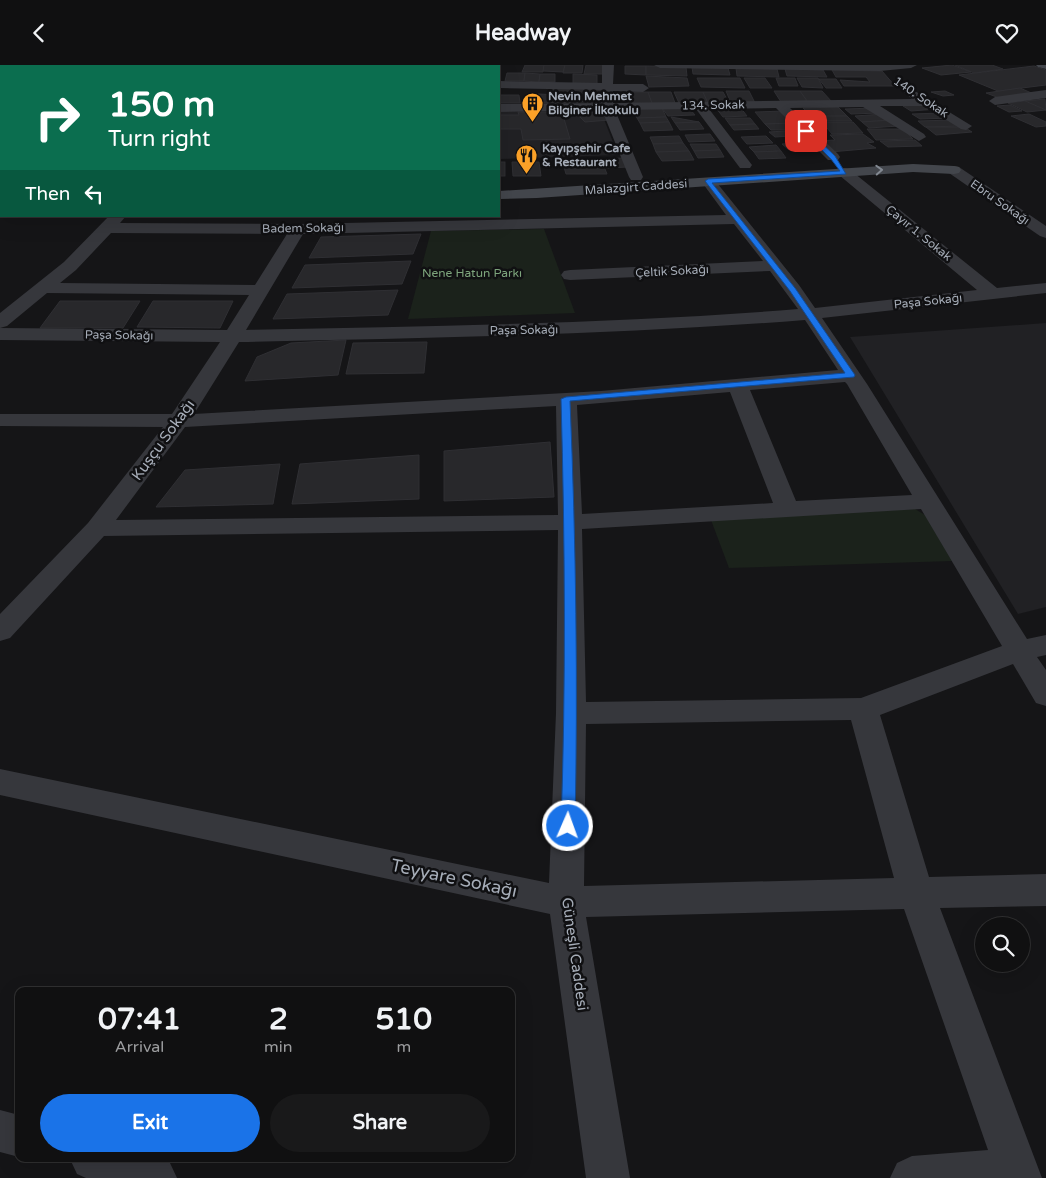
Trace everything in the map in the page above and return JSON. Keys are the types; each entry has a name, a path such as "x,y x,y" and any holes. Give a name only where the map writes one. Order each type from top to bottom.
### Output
{"main road":[{"path":"1042,65 1046,67"},
{"path":"814,159 833,157 844,172"},
{"name":"Malazgirt Caddesi","path":"500,185 552,184 636,177 784,161"},
{"name":"Malazgirt Caddesi","path":"500,195 547,194 708,181 913,168 954,170"}],"street":[{"path":"608,65 607,107 636,177"},
{"path":"660,65 878,67 911,65"},
{"name":"140. Sokak","path":"878,67 900,85 966,126"},
{"path":"500,84 655,88"},
{"path":"996,101 1046,94"},
{"name":"134. Sokak","path":"500,107 700,106 926,101"},
{"path":"866,103 919,137"},
{"path":"779,104 833,157"},
{"path":"700,106 745,165"},
{"name":"Ebru Sokağı","path":"954,170 1046,233"},
{"name":"Çayır 1. Sokak","path":"844,172 993,294"},
{"path":"708,181 810,314 851,375 928,501 1033,648 1046,695"},
{"name":"Badem Sokağı","path":"113,222 298,229 738,219"},
{"path":"0,322 70,266 113,222"},
{"name":"Kuşçu Sokağı","path":"3,622 97,528 179,421 202,355 232,336 298,229"},
{"name":"Çeltik Sokağı","path":"570,275 775,266"},
{"path":"43,287 260,290"},
{"name":"Paşa Sokağı","path":"0,334 232,336 568,329 710,323 1046,288"},
{"name":"Paşa Sokağı","path":"0,348 202,355"},
{"path":"0,420 179,421 566,399 851,375"},
{"path":"738,386 787,509"},
{"name":"Güneşli Caddesi","path":"566,399 570,522 571,713 566,902 608,1178"},
{"path":"97,528 570,522 928,501"},
{"path":"571,713 863,709 1033,648"},
{"path":"863,709 916,893 1019,1174 912,1178"},
{"name":"Teyyare Sokağı","path":"0,782 566,902 1046,890"},
{"path":"0,1131 15,1135"},
{"path":"102,1162 156,1178"}],"shaded area":[{"path":"600,109 618,155 500,159 500,110"},
{"path":"1046,323 1046,607 1018,614 850,337"}],"green space":[{"name":"Nene Hatun Parkı","path":"544,229 575,313 408,319 431,231"},
{"path":"915,509 925,515 952,561 729,568 711,520"}],"building":[{"path":"525,65 544,65 543,72 522,72"},
{"path":"544,65 565,65 563,72 543,71"},
{"path":"565,65 583,65 582,73 563,73"},
{"path":"586,65 608,65 606,74 584,74"},
{"path":"952,65 971,72 941,75 922,68"},
{"path":"955,65 992,65 1003,69 974,73"},
{"path":"625,66 646,66 646,75 625,74"},
{"path":"646,66 686,67 687,76 646,75"},
{"path":"1034,66 1046,70 1046,85 998,91 959,75"},
{"path":"692,67 728,68 730,75 693,74"},
{"path":"736,68 777,69 779,77 737,76"},
{"path":"785,69 823,70 827,77 787,76"},
{"path":"832,70 882,71 895,86 844,86 840,80 870,82 866,77 836,77"},
{"path":"507,73 525,73 524,81 505,81"},
{"path":"525,73 540,74 539,82 524,81"},
{"path":"540,74 555,74 555,82 539,82"},
{"path":"573,74 597,75 597,85 573,83"},
{"path":"646,76 687,78 689,86 649,87"},
{"path":"697,78 740,78 745,88 701,87"},
{"path":"744,78 765,78 772,88 750,88"},
{"path":"776,78 795,78 798,86 779,86"},
{"path":"797,78 818,78 823,88 802,87"},
{"path":"819,79 836,79 842,88 826,88"},
{"path":"553,87 584,88 585,94 553,94"},
{"path":"584,88 603,89 604,94 585,94"},
{"path":"1020,88 1036,95 1002,99 986,93"},
{"path":"726,91 749,91 755,103 731,103"},
{"path":"774,91 800,91 807,101 781,102"},
{"path":"800,91 822,91 832,102 808,102"},
{"path":"945,91 954,95 943,96 931,92"},
{"path":"626,92 648,92 652,103 629,103"},
{"path":"648,92 671,92 675,103 652,103"},
{"path":"674,92 703,92 708,103 679,103"},
{"path":"703,92 723,92 729,103 708,103"},
{"path":"538,94 559,95 561,103 539,103"},
{"path":"500,95 519,95 520,103 500,103"},
{"path":"559,95 580,95 584,102 561,103"},
{"path":"583,95 602,95 603,103 584,102"},
{"path":"1045,99 1046,110 1025,101"},
{"path":"1025,101 1046,110 1027,112 1008,103"},
{"path":"929,104 938,109 911,111 903,106"},
{"path":"1010,105 1022,111 1009,112 997,106"},
{"path":"688,107 695,115 668,116 662,108"},
{"path":"740,107 747,116 723,117 716,108"},
{"path":"838,107 847,116 812,117 803,108"},
{"path":"662,108 666,117 637,118 632,109"},
{"path":"874,108 880,113 851,114 845,109"},
{"path":"785,111 796,123 765,124 755,112"},
{"name":"Nevin Mehmet Bilginer İlkokulu","path":"518,112 562,112 570,139 523,140 521,129 500,129 500,115 519,115"},
{"path":"601,112 609,120 585,122 577,114"},
{"path":"942,113 950,118 920,119 912,114"},
{"path":"884,114 891,120 862,122 855,116"},
{"path":"1029,114 1046,122 1046,126 1036,127 1011,116"},
{"path":"819,116 847,116 852,121 823,121"},
{"path":"666,117 669,122 640,123 637,118"},
{"path":"671,117 699,122 675,123"},
{"path":"725,118 750,118 755,124 730,125"},
{"path":"891,120 899,126 869,128 862,122"},
{"path":"953,120 961,126 925,127 918,121"},
{"path":"669,122 673,130 644,131 640,123"},
{"path":"699,122 704,129 680,130 675,123"},
{"path":"822,122 853,122 863,133 832,134"},
{"path":"792,123 797,130 771,130 765,124"},
{"path":"755,124 759,129 734,130 730,125"},
{"path":"926,127 964,127 972,132 936,135"},
{"path":"867,129 903,129 913,139 876,140"},
{"path":"802,130 808,135 775,137 769,132"},
{"path":"710,134 715,141 689,142 685,135"},
{"path":"863,134 874,142 867,143 876,148 830,152 819,141 835,140 830,135"},
{"path":"679,136 683,143 653,144 650,137"},
{"path":"766,136 773,143 747,144 741,137"},
{"path":"915,140 922,146 888,147 880,141"},
{"path":"814,142 822,148 789,150 782,144"},
{"path":"683,143 689,151 656,152 653,144"},
{"path":"690,144 716,144 720,150 694,151"},
{"path":"776,145 781,151 754,152 749,147"},
{"path":"720,150 724,157 698,158 694,151"},
{"path":"689,151 694,160 662,161 656,152"},
{"path":"781,151 786,158 759,159 754,152"},
{"path":"623,158 628,167 606,168 601,159"},
{"path":"601,159 607,174 566,174 562,160"},
{"path":"500,162 505,162 505,176 500,176"},
{"path":"512,162 539,162 541,176 513,176"},
{"path":"421,234 413,254 309,258 321,237"},
{"path":"411,261 402,284 292,288 305,265"},
{"path":"398,290 388,315 273,319 287,294"},
{"path":"60,301 140,301 123,328 40,328"},
{"path":"153,301 233,301 220,328 137,327"},
{"path":"346,340 338,375 245,381 257,357 291,343"},
{"path":"427,342 424,373 346,374 353,343"},
{"path":"550,442 554,497 444,501 444,451"},
{"path":"419,455 419,499 292,504 300,464"},
{"path":"280,464 273,504 156,507 185,470"}],"place":[{"name":"Nevin Mehmet Bilginer İlkokulu","path":"532,122"},
{"name":"Kayıpşehir Cafe & Restaurant","path":"526,174"}],"route":[{"path":"568,826 571,713 570,522 566,399 851,375 793,289 708,181 844,172 833,157 806,131"}]}
